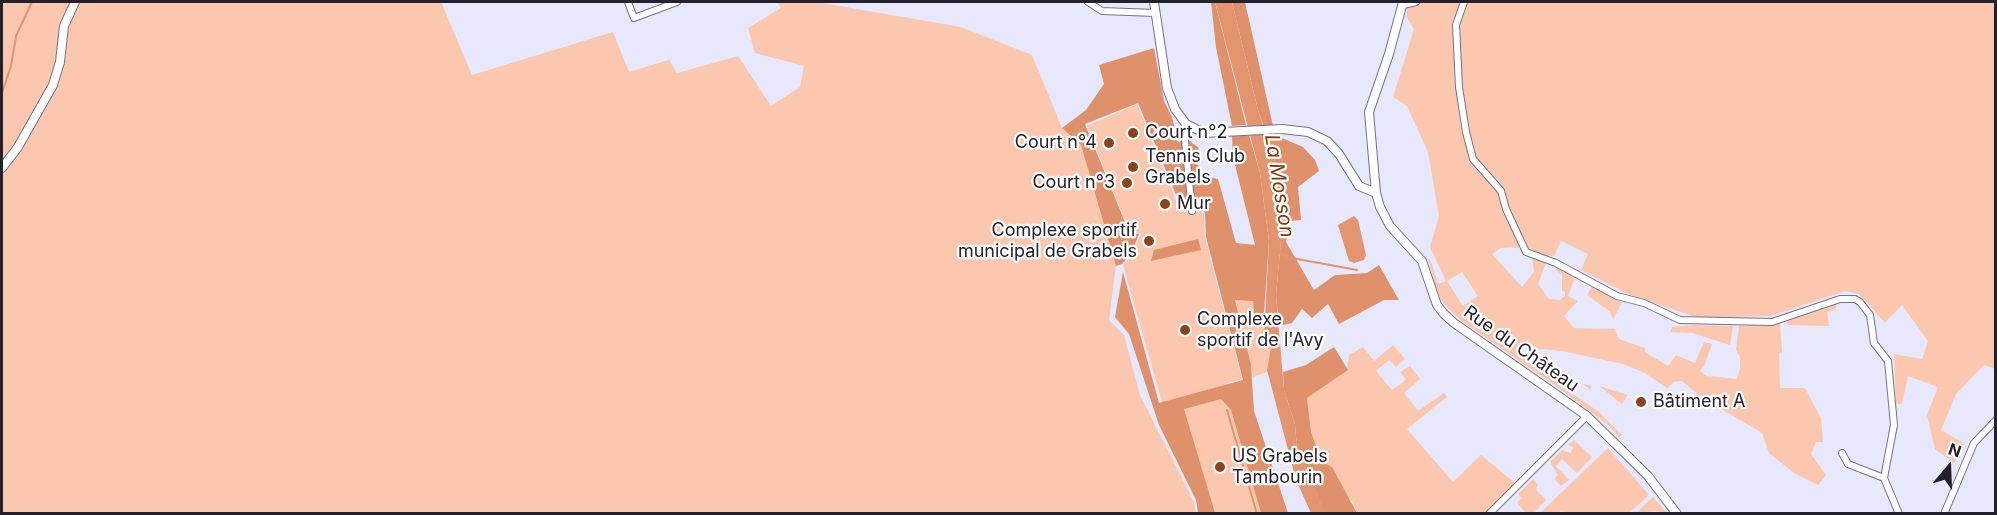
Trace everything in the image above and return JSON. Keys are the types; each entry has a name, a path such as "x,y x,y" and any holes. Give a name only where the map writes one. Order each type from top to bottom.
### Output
{"street":[{"path":"2,168 18,147 53,85 60,62 64,26 75,2"},
{"path":"628,2 634,18 677,2"},
{"path":"1088,2 1102,11 1156,13"},
{"path":"1155,2 1167,88 1175,109 1189,126 1218,133 1282,129 1308,132 1327,141 1340,153 1359,186 1376,193 1369,112 1389,54 1403,3 1416,2"},
{"path":"1464,2 1456,25 1466,132 1473,159 1501,191 1506,209 1526,252 1556,263 1617,296 1644,303 1680,320 1772,322 1824,303 1855,299 1866,307 1870,315 1874,343 1888,361 1894,412 1893,437 1884,478 1899,513"},
{"path":"1189,126 1186,162 1192,211"},
{"name":"Rue du Château","path":"1376,193 1390,226 1422,261 1435,300 1444,314 1587,416 1648,476 1677,513"},
{"path":"1489,513 1587,416"},
{"path":"1944,513 1974,443 1995,420"},
{"path":"1842,453 1848,464 1884,478"}],"shaded area":[{"path":"2,2 441,2 472,75 613,32 629,72 669,60 677,73 738,56 771,106 800,87 804,66 755,53 748,28 781,8 777,2 817,2 961,27 1032,55 1062,128 1081,145 1116,266 1109,320 1124,335 1140,395 1194,502 1196,513 2,513"},
{"path":"1211,2 1215,2 1246,125 1232,126 1216,47"},
{"name":"La Mosson","path":"1215,2 1232,2 1258,110 1275,161 1281,240 1276,295 1284,390 1295,424 1297,448 1325,513 1311,513 1296,480 1267,370 1272,343 1264,337 1269,241 1260,173"},
{"path":"1232,2 1245,2 1273,126 1264,127 1258,110"},
{"path":"1408,2 1995,2 1995,369 1984,365 1956,394 1941,430 1965,444 1954,463 1935,449 1927,415 1938,387 1908,376 1902,404 1896,404 1894,354 1922,359 1928,341 1902,305 1885,323 1859,294 1845,291 1771,316 1699,318 1630,295 1581,270 1588,254 1561,241 1554,256 1549,255 1538,284 1549,299 1560,300 1565,296 1565,292 1562,291 1562,275 1555,269 1556,266 1575,277 1568,296 1578,301 1564,316 1574,328 1615,329 1619,339 1645,348 1645,352 1668,366 1676,355 1695,363 1704,342 1712,344 1700,371 1707,376 1737,379 1740,368 1740,357 1736,350 1739,326 1780,323 1782,352 1779,353 1780,388 1805,388 1821,418 1823,442 1816,442 1811,454 1826,475 1818,485 1794,473 1769,453 1762,433 1701,397 1682,381 1674,382 1667,388 1645,373 1623,364 1562,351 1520,347 1520,355 1548,376 1592,386 1590,389 1582,384 1571,386 1575,388 1573,394 1599,412 1622,435 1619,437 1607,424 1563,391 1463,322 1444,304 1437,291 1429,262 1422,250 1432,264 1438,284 1446,281 1430,247 1439,216 1428,152 1407,106 1393,97 1414,29 1406,16","holes":["1501,248 1531,248 1534,272 1522,287 1492,254","1462,272 1478,296 1463,306 1447,281"]},
{"path":"1154,48 1164,101 1172,117 1178,142 1187,139 1199,148 1196,152 1197,163 1204,176 1218,179 1236,243 1255,245 1233,157 1232,136 1249,135 1260,173 1269,241 1264,313 1266,324 1255,322 1253,301 1235,300 1251,365 1254,411 1288,513 1261,513 1231,410 1221,399 1184,409 1215,513 1198,513 1196,500 1159,425 1129,334 1115,317 1123,272 1159,403 1243,380 1206,237 1205,213 1194,200 1179,202 1138,103 1085,124 1129,232 1139,234 1131,254 1122,264 1116,266 1081,145 1062,128 1086,110 1104,84 1099,65"},
{"name":"Complexe sportif de l'Avy","path":"1137,104 1177,203 1187,207 1197,205 1204,214 1205,238 1242,379 1225,384 1261,513 1206,513 1168,423 1123,265 1132,255 1141,234 1129,231 1087,126"},
{"path":"1266,135 1275,135 1303,147 1315,160 1319,171 1298,187 1301,220 1291,221 1286,242 1314,290 1335,275 1367,273 1379,265 1399,300 1384,300 1339,324 1328,304 1312,318 1302,309 1292,323 1279,326 1276,295 1281,240 1275,161"},
{"path":"1354,216 1358,220 1366,255 1364,260 1354,263 1349,261 1338,225"},
{"path":"1198,239 1201,250 1151,261 1154,250"},
{"path":"1592,286 1622,303 1613,319 1610,312 1587,295"},
{"path":"1235,299 1253,300 1255,322 1266,324 1264,337 1272,343 1267,372 1253,377"},
{"path":"1836,303 1836,310 1827,312 1829,326 1788,325 1786,320"},
{"path":"1733,326 1730,345 1693,333 1671,332 1672,327"},
{"path":"1393,345 1405,359 1396,367 1389,360 1376,371 1392,390 1406,380 1400,372 1410,366 1420,379 1404,393 1418,411 1444,393 1447,397 1407,429 1453,482 1481,455 1515,483 1486,513 1357,513 1353,503 1322,462 1311,432 1307,398 1347,370 1349,355 1363,347 1374,361"},
{"path":"1334,347 1348,370 1307,398 1311,432 1322,462 1332,467 1357,513 1325,514 1297,448 1295,424 1284,390 1283,372 1306,365"},
{"path":"1599,386 1628,395 1622,404"},
{"path":"1574,440 1592,457 1577,473 1562,459 1556,466 1569,480 1561,486 1554,479 1558,475 1550,462 1562,450 1571,453 1573,447 1568,445"},
{"path":"1608,448 1649,495 1629,513 1565,514 1562,511 1560,513 1540,513"},
{"path":"1533,479 1538,485 1536,490 1546,500 1534,513 1526,513 1517,503 1521,498 1518,494"},
{"path":"1653,497 1667,513 1654,511 1636,513"}],"waterway":[{"path":"2,93 11,66 16,36 32,2"},
{"path":"1278,253 1292,258 1357,270"},
{"path":"1227,410 1257,514"}],"place":[{"name":"Court n°2","path":"1133,133"},
{"name":"Court n°4","path":"1109,143"},
{"name":"Tennis Club Grabels","path":"1133,167"},
{"name":"Court n°3","path":"1127,183"},
{"name":"Mur","path":"1165,204"},
{"name":"Complexe sportif municipal de Grabels","path":"1149,241"},
{"name":"Complexe sportif de l'Avy","path":"1185,330"},
{"name":"Bâtiment A","path":"1641,402"},
{"name":"US Grabels Tambourin","path":"1220,467"}]}
